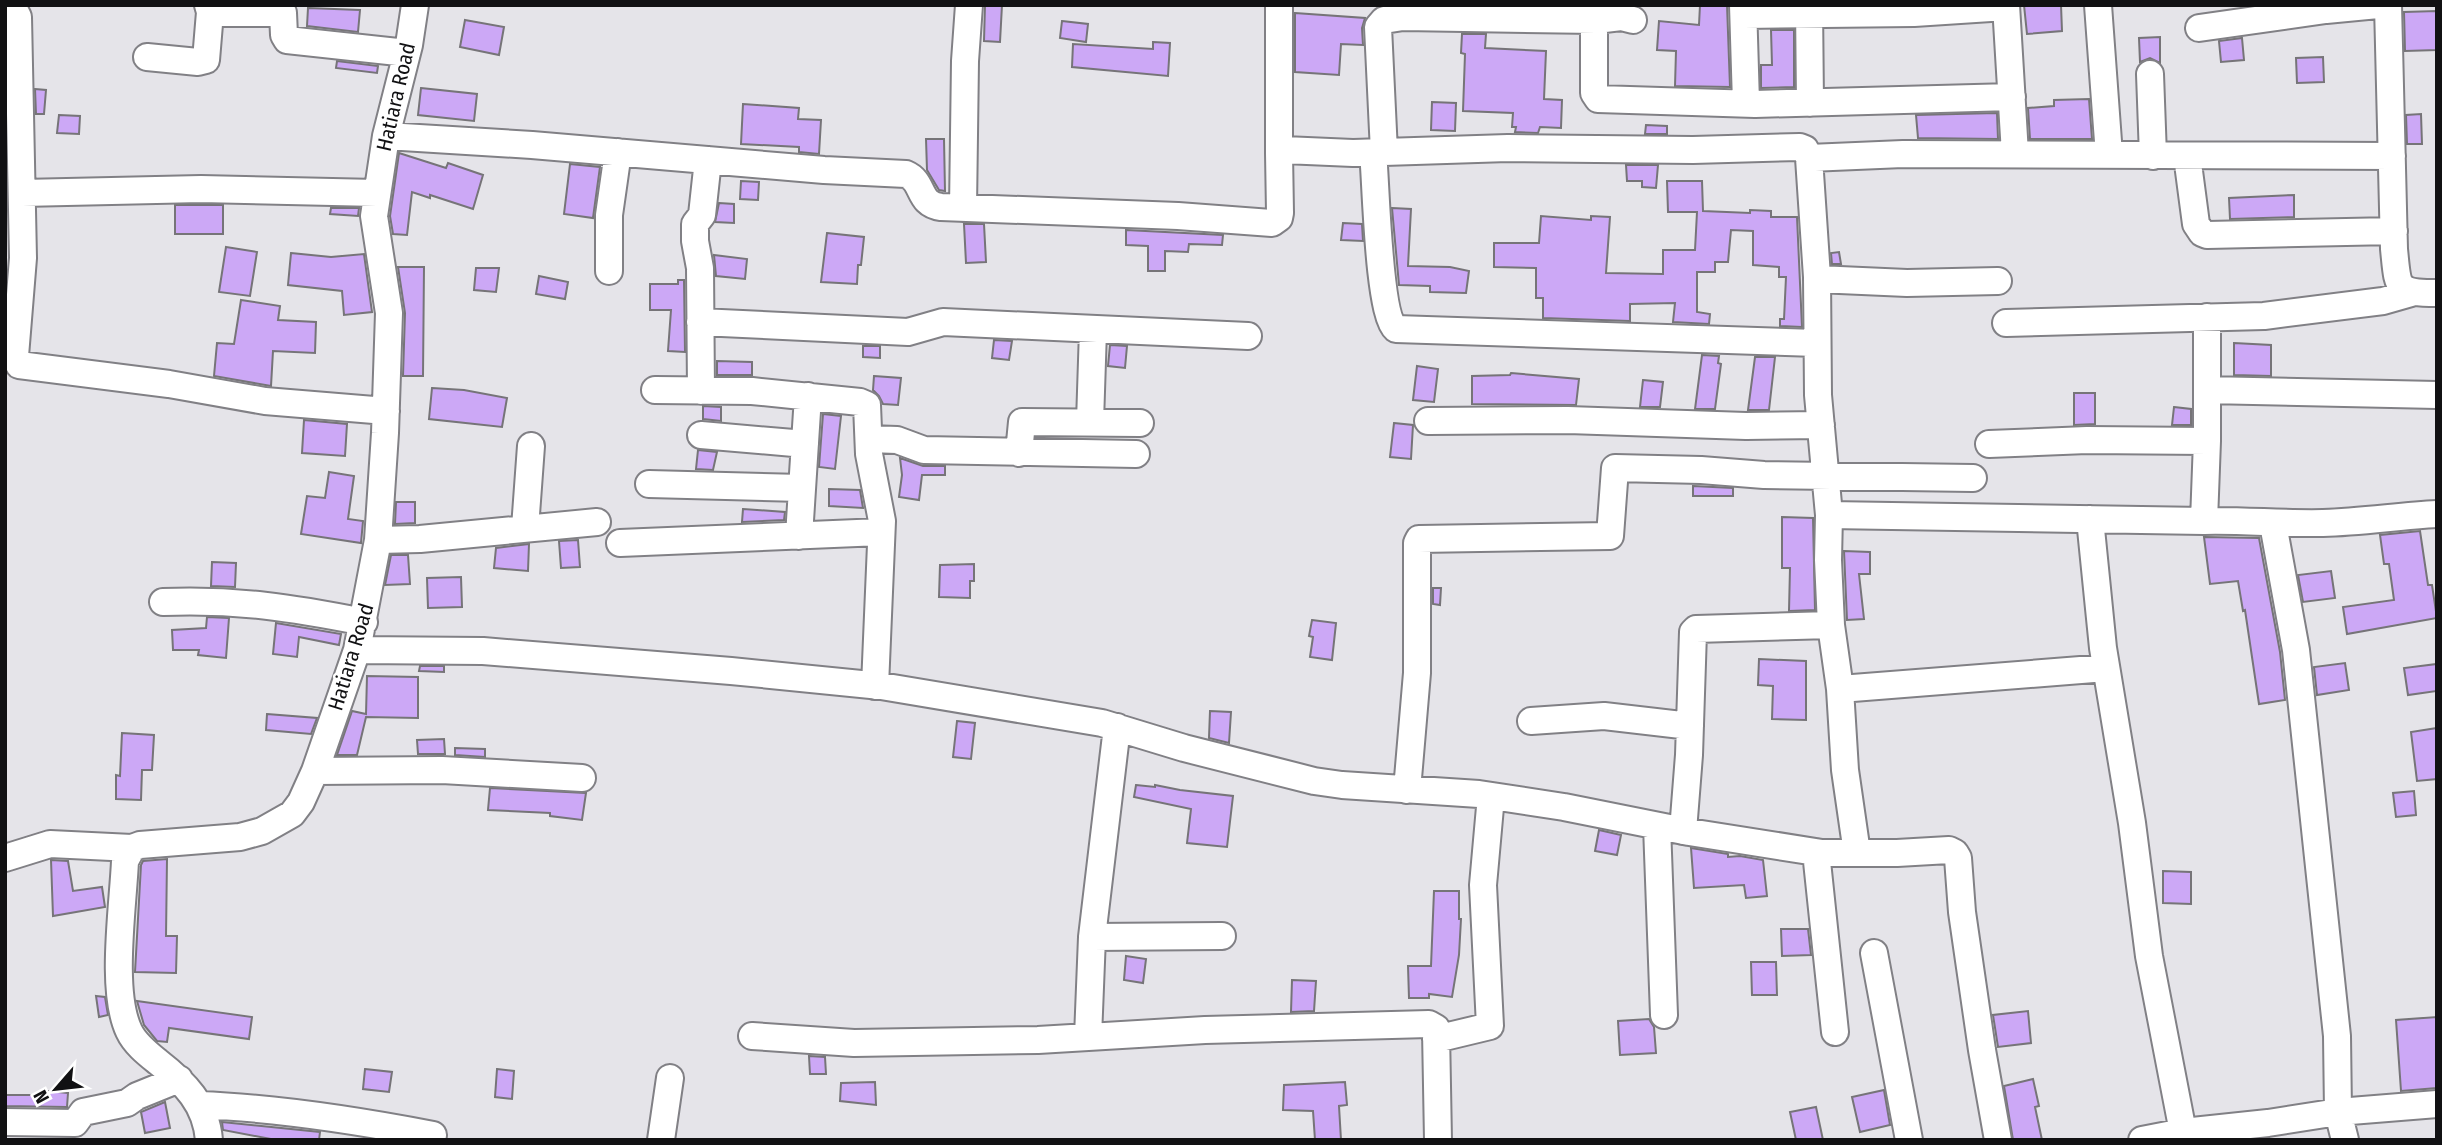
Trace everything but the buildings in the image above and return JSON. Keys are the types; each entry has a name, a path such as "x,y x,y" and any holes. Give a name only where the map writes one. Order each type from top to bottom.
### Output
{"street":[{"name":"Hatiara Road","path":"5,858 50,844 132,848 240,836 262,831 292,814 301,802 315,771 357,650 378,540 389,313 374,216 386,136 407,53 415,5"},
{"path":"963,208 965,61 969,5"},
{"path":"386,136 906,174 912,176 926,201 932,206 1178,216 1272,223 1279,218 1280,213 1279,5"},
{"path":"2098,5 2109,155"},
{"path":"2199,28 2378,5"},
{"path":"2388,5 2397,279 2405,291 2424,293"},
{"path":"1746,103 1743,10 1914,13 2006,6 2015,154"},
{"path":"147,57 198,62 206,60 209,9 280,11 284,16 284,34 287,40 407,53"},
{"path":"1810,10 1811,103"},
{"path":"1633,20 1596,20 1549,12 1402,11 1384,20 1378,27 1383,290 1390,322 1396,329 1816,343"},
{"path":"15,12 23,273 15,356 19,365 169,384 265,401 386,411"},
{"path":"1596,20 1594,93 1598,99 1668,103 1811,103 2012,97"},
{"path":"2150,74 2153,156"},
{"path":"1279,153 1284,150 1379,152 1508,148 1693,150 1801,147 1808,153 1817,279 1816,343 1829,515 1831,625 1840,688 1845,771 1857,853"},
{"path":"609,271 609,215 618,152"},
{"path":"1809,158 1903,153 2392,156"},
{"path":"2187,156 2196,224 2202,233 2207,235 2394,231"},
{"path":"702,391 700,268 695,225 702,215 708,160"},
{"path":"22,193 201,189 377,192"},
{"path":"1817,279 1907,283 1997,281"},
{"path":"2006,323 2264,316 2424,293"},
{"path":"2204,521 2207,317"},
{"path":"701,322 908,332 943,322 1248,336"},
{"path":"1090,422 1093,330"},
{"path":"655,390 752,391 864,403 868,408 869,454 881,513 875,686"},
{"path":"2207,390 2437,395"},
{"path":"799,536 808,396"},
{"path":"1428,422 1568,420 1746,426 1821,425"},
{"path":"1019,453 1022,422 1140,423"},
{"path":"701,435 805,444"},
{"path":"869,439 897,440 924,450 1136,454"},
{"path":"1989,444 2087,440 2207,441"},
{"path":"525,528 531,446"},
{"path":"1407,790 1416,687 1419,539 1610,536 1615,468 1825,476 1973,478"},
{"path":"649,484 802,488"},
{"path":"1829,515 2242,520 2273,524 2326,523 2437,514"},
{"path":"2090,519 2106,668 2132,823 2150,956 2183,1132"},
{"path":"378,540 420,539 597,522"},
{"path":"2273,524 2298,664 2337,1036 2339,1112 2345,1140"},
{"path":"620,543 881,533"},
{"path":"163,602 205,600 270,604 364,622"},
{"path":"1683,831 1694,630 1831,625"},
{"path":"357,650 483,652 731,671 875,686 1117,727 1184,748 1314,780 1491,796 1816,852 1949,850 1958,858 1962,912 1998,1140"},
{"path":"1840,688 2106,668"},
{"path":"1531,721 1604,716 1690,726"},
{"path":"1088,1037 1092,937 1117,727"},
{"path":"315,771 442,770 582,778"},
{"path":"1436,1039 1490,1026 1483,885 1491,796"},
{"path":"1657,826 1664,1015"},
{"path":"132,848 125,861 120,976 125,1018 134,1039 196,1098 209,1140"},
{"path":"1816,852 1835,1032"},
{"path":"1092,937 1222,936"},
{"path":"1874,953 1909,1140"},
{"path":"752,1036 840,1043 1429,1024 1436,1028 1438,1140"},
{"path":"661,1140 670,1078"},
{"path":"5,1122 72,1124 83,1112 127,1102 179,1079"},
{"path":"2142,1140 2183,1132 2339,1112 2437,1104"},
{"path":"199,1105 279,1111 433,1135"}]}
